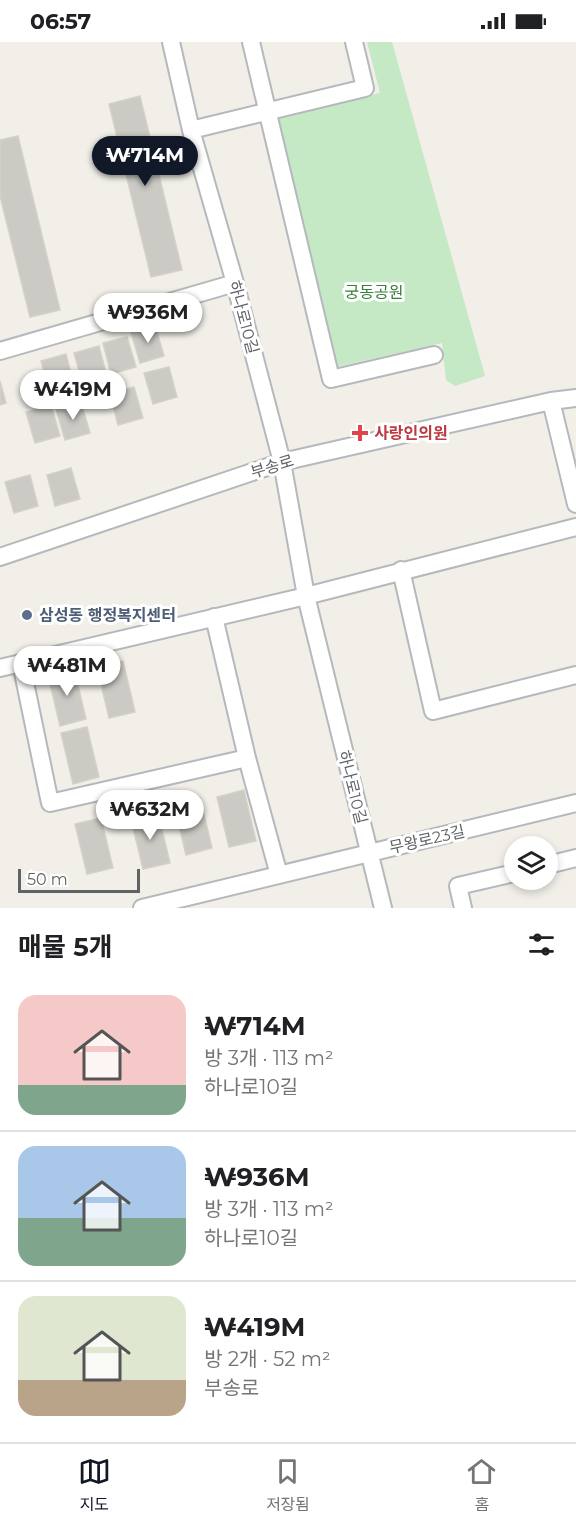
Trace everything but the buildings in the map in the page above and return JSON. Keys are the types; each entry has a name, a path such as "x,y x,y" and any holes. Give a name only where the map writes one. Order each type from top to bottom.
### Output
{"street":[{"name":"하나로10길","path":"171,42 191,130 235,283 282,462 306,596 383,908"},
{"path":"251,42 332,380 434,355"},
{"path":"191,130 365,88 354,42"},
{"path":"0,351 235,283"},
{"name":"부송로","path":"0,557 282,462 551,401 576,398"},
{"path":"551,401 576,504"},
{"path":"0,668 306,596 576,526"},
{"path":"401,570 433,711 576,675"},
{"path":"214,617 247,758 279,875"},
{"path":"21,663 50,803 247,758"},
{"name":"무왕로23길","path":"142,908 576,803"},
{"path":"558,862 576,858"},
{"path":"463,908 458,886 504,875"}],"green space":[{"name":"궁동공원","path":"367,42 392,42 485,376 455,386 446,380 442,343 336,367 275,119 380,93"}],"place":[{"name":"사랑인의원","path":"360,433"},
{"name":"삼성동 행정복지센터","path":"27,615"}]}
